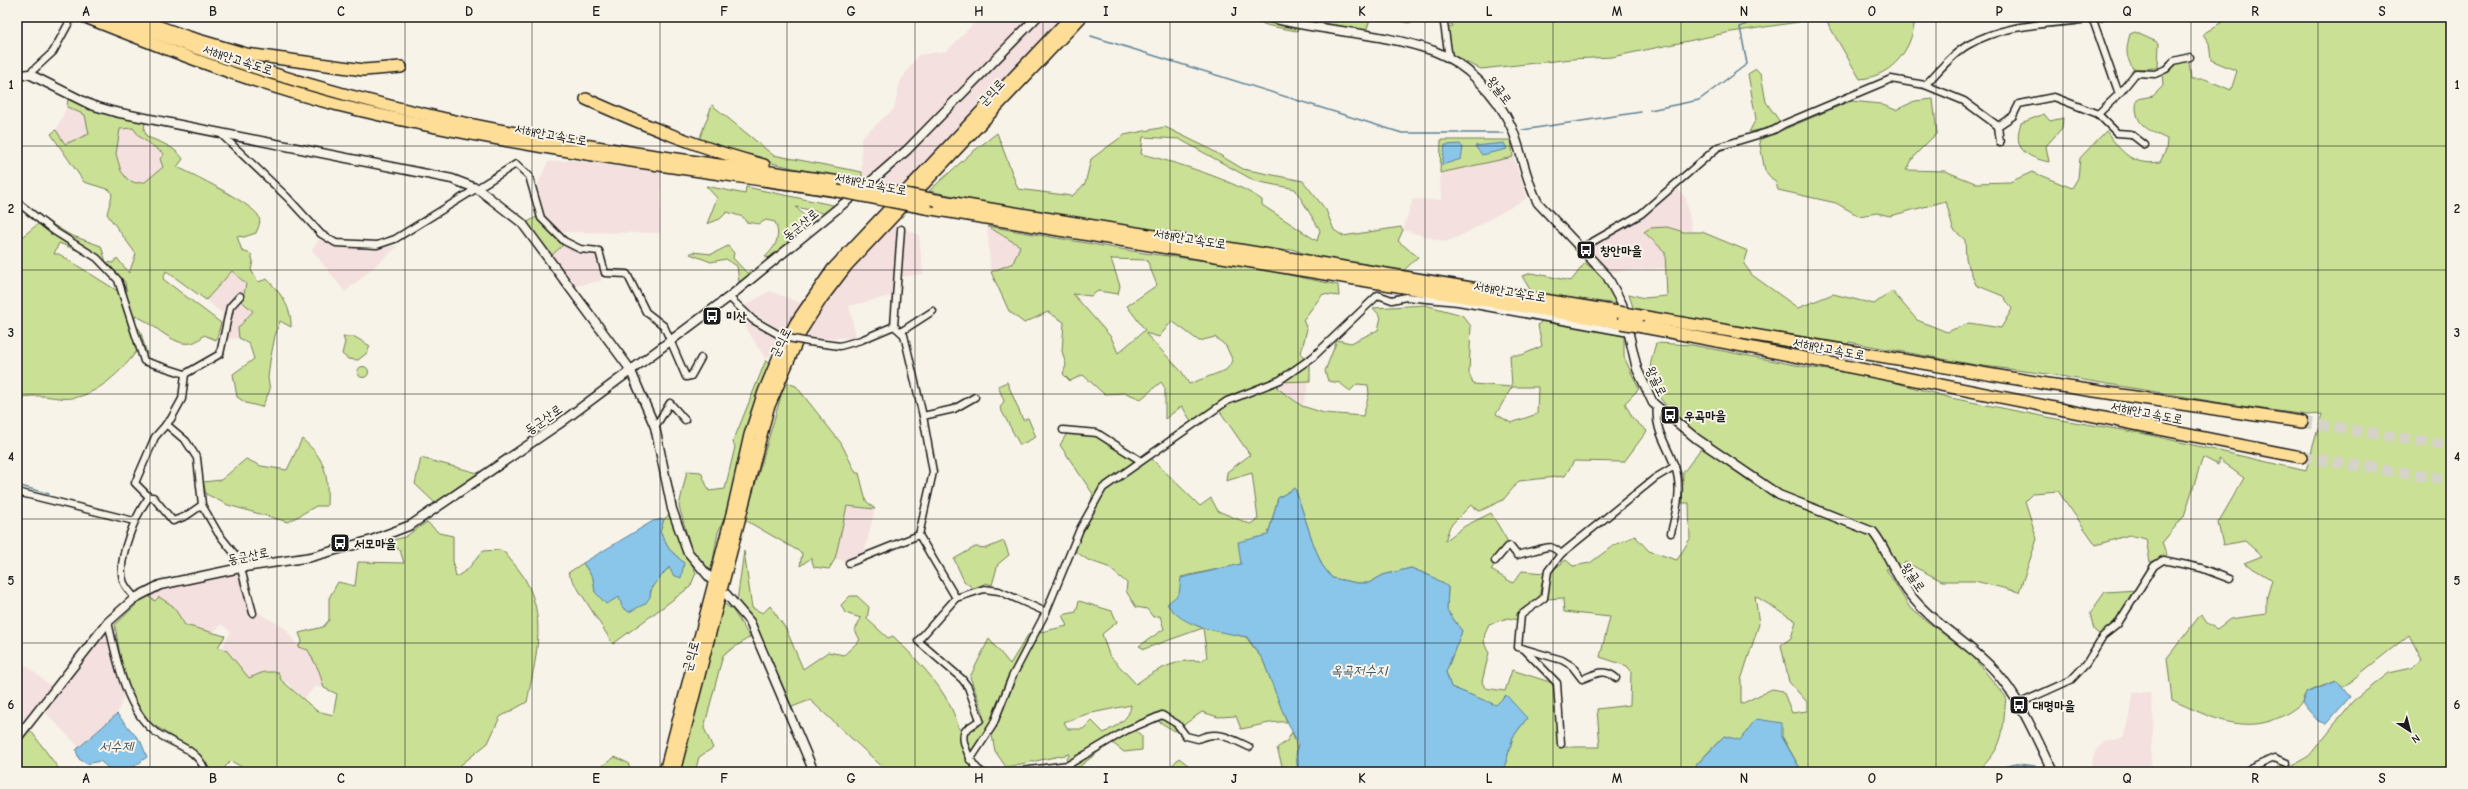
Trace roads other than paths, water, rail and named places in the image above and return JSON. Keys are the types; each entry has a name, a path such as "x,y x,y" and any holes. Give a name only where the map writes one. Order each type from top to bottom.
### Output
{"highway":[{"name":"서해안고속도로","path":"85,17 237,75 337,105 444,129 553,150 837,190 926,208 1400,287 1620,318 1640,316 2041,383 2302,422"},
{"name":"서해안고속도로","path":"112,17 236,63 340,93 446,119 555,140 847,183 936,200 1393,276 1620,318 1643,327 1820,360 2042,406 2301,457"},
{"path":"131,17 188,37 246,54 364,70 401,67"},
{"name":"군익로","path":"665,772 733,510 750,435 764,392 780,354 796,323 833,269 1070,17"},
{"name":"군익로","path":"674,772 768,408 802,329 821,299 847,265 1081,17"},
{"path":"586,99 642,124 724,154 820,179"}],"street":[{"path":"17,76 29,74 53,52 72,17"},
{"name":"동군산로","path":"17,738 108,622 135,598 160,585 243,568 311,557 372,540 411,525 559,424 630,369 729,297 907,150 1037,17"},
{"name":"왕골로","path":"1268,17 1381,38 1434,51 1448,58 1470,73 1494,99 1511,126 1530,189 1538,203 1607,276 1622,304 1630,333 1637,369 1657,407 1697,439 1779,495 1873,532 1883,544 1901,583 1914,599 1979,655 1996,672 2018,704 2053,772"},
{"path":"1443,17 1448,58"},
{"path":"1925,85 1966,46 2016,26 2102,17"},
{"path":"2092,18 2119,94"},
{"path":"2098,114 2119,94 2136,72 2156,74 2166,69 2174,61 2190,57"},
{"path":"29,74 91,105 452,179 478,189 522,223 630,369 656,427 672,509 687,551 710,578"},
{"path":"1580,249 1641,214 1718,147 1774,130 1784,124 1891,79 1925,85 1964,101 1998,126 2000,143"},
{"path":"1998,126 2012,116 2019,104 2054,97 2098,114 2116,133 2131,134 2145,145"},
{"path":"220,132 287,197 321,234 336,242 377,245 395,239 478,189 516,164 529,176 541,218 564,241 580,249 599,251 605,273 627,274 646,312 664,326 669,342 686,377 691,376 701,358"},
{"path":"17,202 54,231 97,258 118,280 144,361 185,374 220,354 230,307 240,296"},
{"path":"894,326 901,229"},
{"path":"970,760 994,725 1012,677 1046,612 1080,529 1103,488 1227,401 1280,380 1313,357 1378,295 1392,300 1406,297 1458,302 1630,333"},
{"path":"729,297 753,320 783,337 809,342 840,346 861,340 894,326"},
{"path":"902,331 933,311"},
{"path":"894,326 902,331 923,416 933,472 919,535 956,598"},
{"path":"185,374 182,399 155,438 135,483 149,497 153,497 173,521 186,516 202,505"},
{"path":"923,416 954,409 975,397"},
{"path":"656,427 670,403 685,420"},
{"path":"1657,407 1655,419 1664,444 1675,466 1678,478 1679,502 1670,533"},
{"path":"166,424 186,441 197,458 202,505 218,533 243,568 253,613"},
{"path":"1063,430 1097,433 1141,461"},
{"path":"1616,678 1607,672 1599,672 1582,679 1572,666 1562,660 1518,647 1521,615 1544,598 1548,571 1561,554 1655,478 1675,466"},
{"path":"17,492 134,521"},
{"path":"135,598 123,580 124,555 134,521 149,497"},
{"path":"849,563 919,535"},
{"path":"1495,561 1506,548 1510,546 1516,555 1538,551 1546,547 1551,547 1561,554"},
{"path":"2018,704 2071,680 2086,664 2103,636 2117,625 2154,566 2163,560 2201,568 2230,579"},
{"path":"979,771 970,760 963,736 965,731 980,720 968,687 962,679 918,641 956,598 984,589 999,591 1046,612"},
{"path":"726,594 750,622 814,772"},
{"path":"108,622 124,686 142,715 154,731 191,752 201,760 206,772"},
{"path":"1524,649 1557,682 1561,744"},
{"path":"1014,772 1068,765 1127,730 1162,716 1177,724 1186,736 1198,739 1211,733 1228,737 1249,747"},
{"path":"2243,772 2274,758 2287,763"},
{"path":"969,772 979,771"}],"water":[{"path":"1504,143 1507,149 1482,155 1475,146"},
{"path":"1460,144 1463,148 1461,159 1442,165 1445,145"},
{"name":"옥곡저수지","path":"1295,488 1313,543 1322,565 1332,578 1357,583 1369,583 1383,575 1411,568 1433,577 1448,587 1447,610 1462,631 1446,672 1451,687 1496,705 1506,695 1527,718 1513,737 1503,772 1298,772 1296,755 1298,744 1282,710 1263,660 1247,637 1214,631 1192,624 1174,612 1167,604 1179,594 1181,578 1241,564 1238,542 1268,535 1278,498"},
{"path":"664,519 660,532 669,549 684,563 681,578 673,575 669,567 651,588 650,597 645,604 629,612 622,607 619,597 606,604 595,592 593,578 583,563 653,521"},
{"path":"2337,681 2350,697 2326,724 2318,721 2302,703 2306,693"},
{"name":"서수제","path":"117,714 141,742 147,757 127,772 113,772 100,761 87,764 79,759 76,750"},
{"path":"1756,719 1782,723 1782,737 1802,772 1690,772 1724,736 1740,740"}],"waterway":[{"path":"1650,110 1699,100 1747,64 1740,27 1760,17"},
{"path":"1091,36 1402,133 1503,133"},
{"path":"1522,130 1641,112"},
{"path":"17,485 49,494"},
{"path":"1997,772 2000,768 2016,764 2035,766"}],"tunnel":[{"path":"2302,422 2451,446"},
{"path":"2301,457 2451,480"}],"place":[{"name":"창안마을","path":"1586,250"},
{"name":"미산","path":"712,316"},
{"name":"우곡마을","path":"1670,415"},
{"name":"서모마을","path":"340,543"},
{"name":"대명마을","path":"2019,705"}]}
